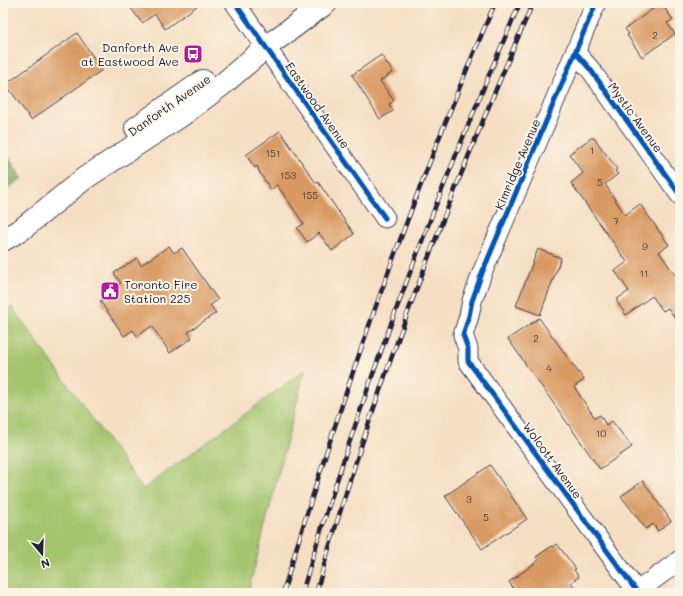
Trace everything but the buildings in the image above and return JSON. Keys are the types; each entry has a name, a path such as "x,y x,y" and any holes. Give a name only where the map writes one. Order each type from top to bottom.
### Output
{"main road":[{"name":"Danforth Avenue","path":"3,240 22,229 85,178 122,138 217,72 266,47 326,3"},
{"name":"Danforth Avenue","path":"3,253 22,229"}],"street":[{"name":"Eastwood Avenue","path":"235,3 385,218"},
{"name":"Kimridge Avenue","path":"463,335 470,316 472,301 482,273 574,52 596,3"},
{"name":"Mystic Avenue","path":"574,52 590,70 680,195"},
{"name":"Wolcott Avenue","path":"463,335 468,349 468,361 637,593"},
{"path":"637,593 680,560"}],"green space":[{"path":"3,149 22,178 3,192"},
{"path":"12,307 143,489 305,370 248,593 3,593 3,316"}],"railway":[{"path":"283,593 329,443 380,295 435,148 495,3"},
{"path":"302,593 349,443 402,295 459,148 520,3"},
{"path":"316,593 362,443 414,294 442,221 533,3"}],"cycle path":[{"path":"235,3 385,218"},
{"path":"596,3 482,273 472,301 463,335 468,349 468,361 638,593"},
{"path":"575,52 590,69 680,195"}],"place":[{"name":"Danforth Ave at Eastwood Ave","path":"193,54"},
{"name":"Toronto Fire Station 225","path":"110,291"}]}
